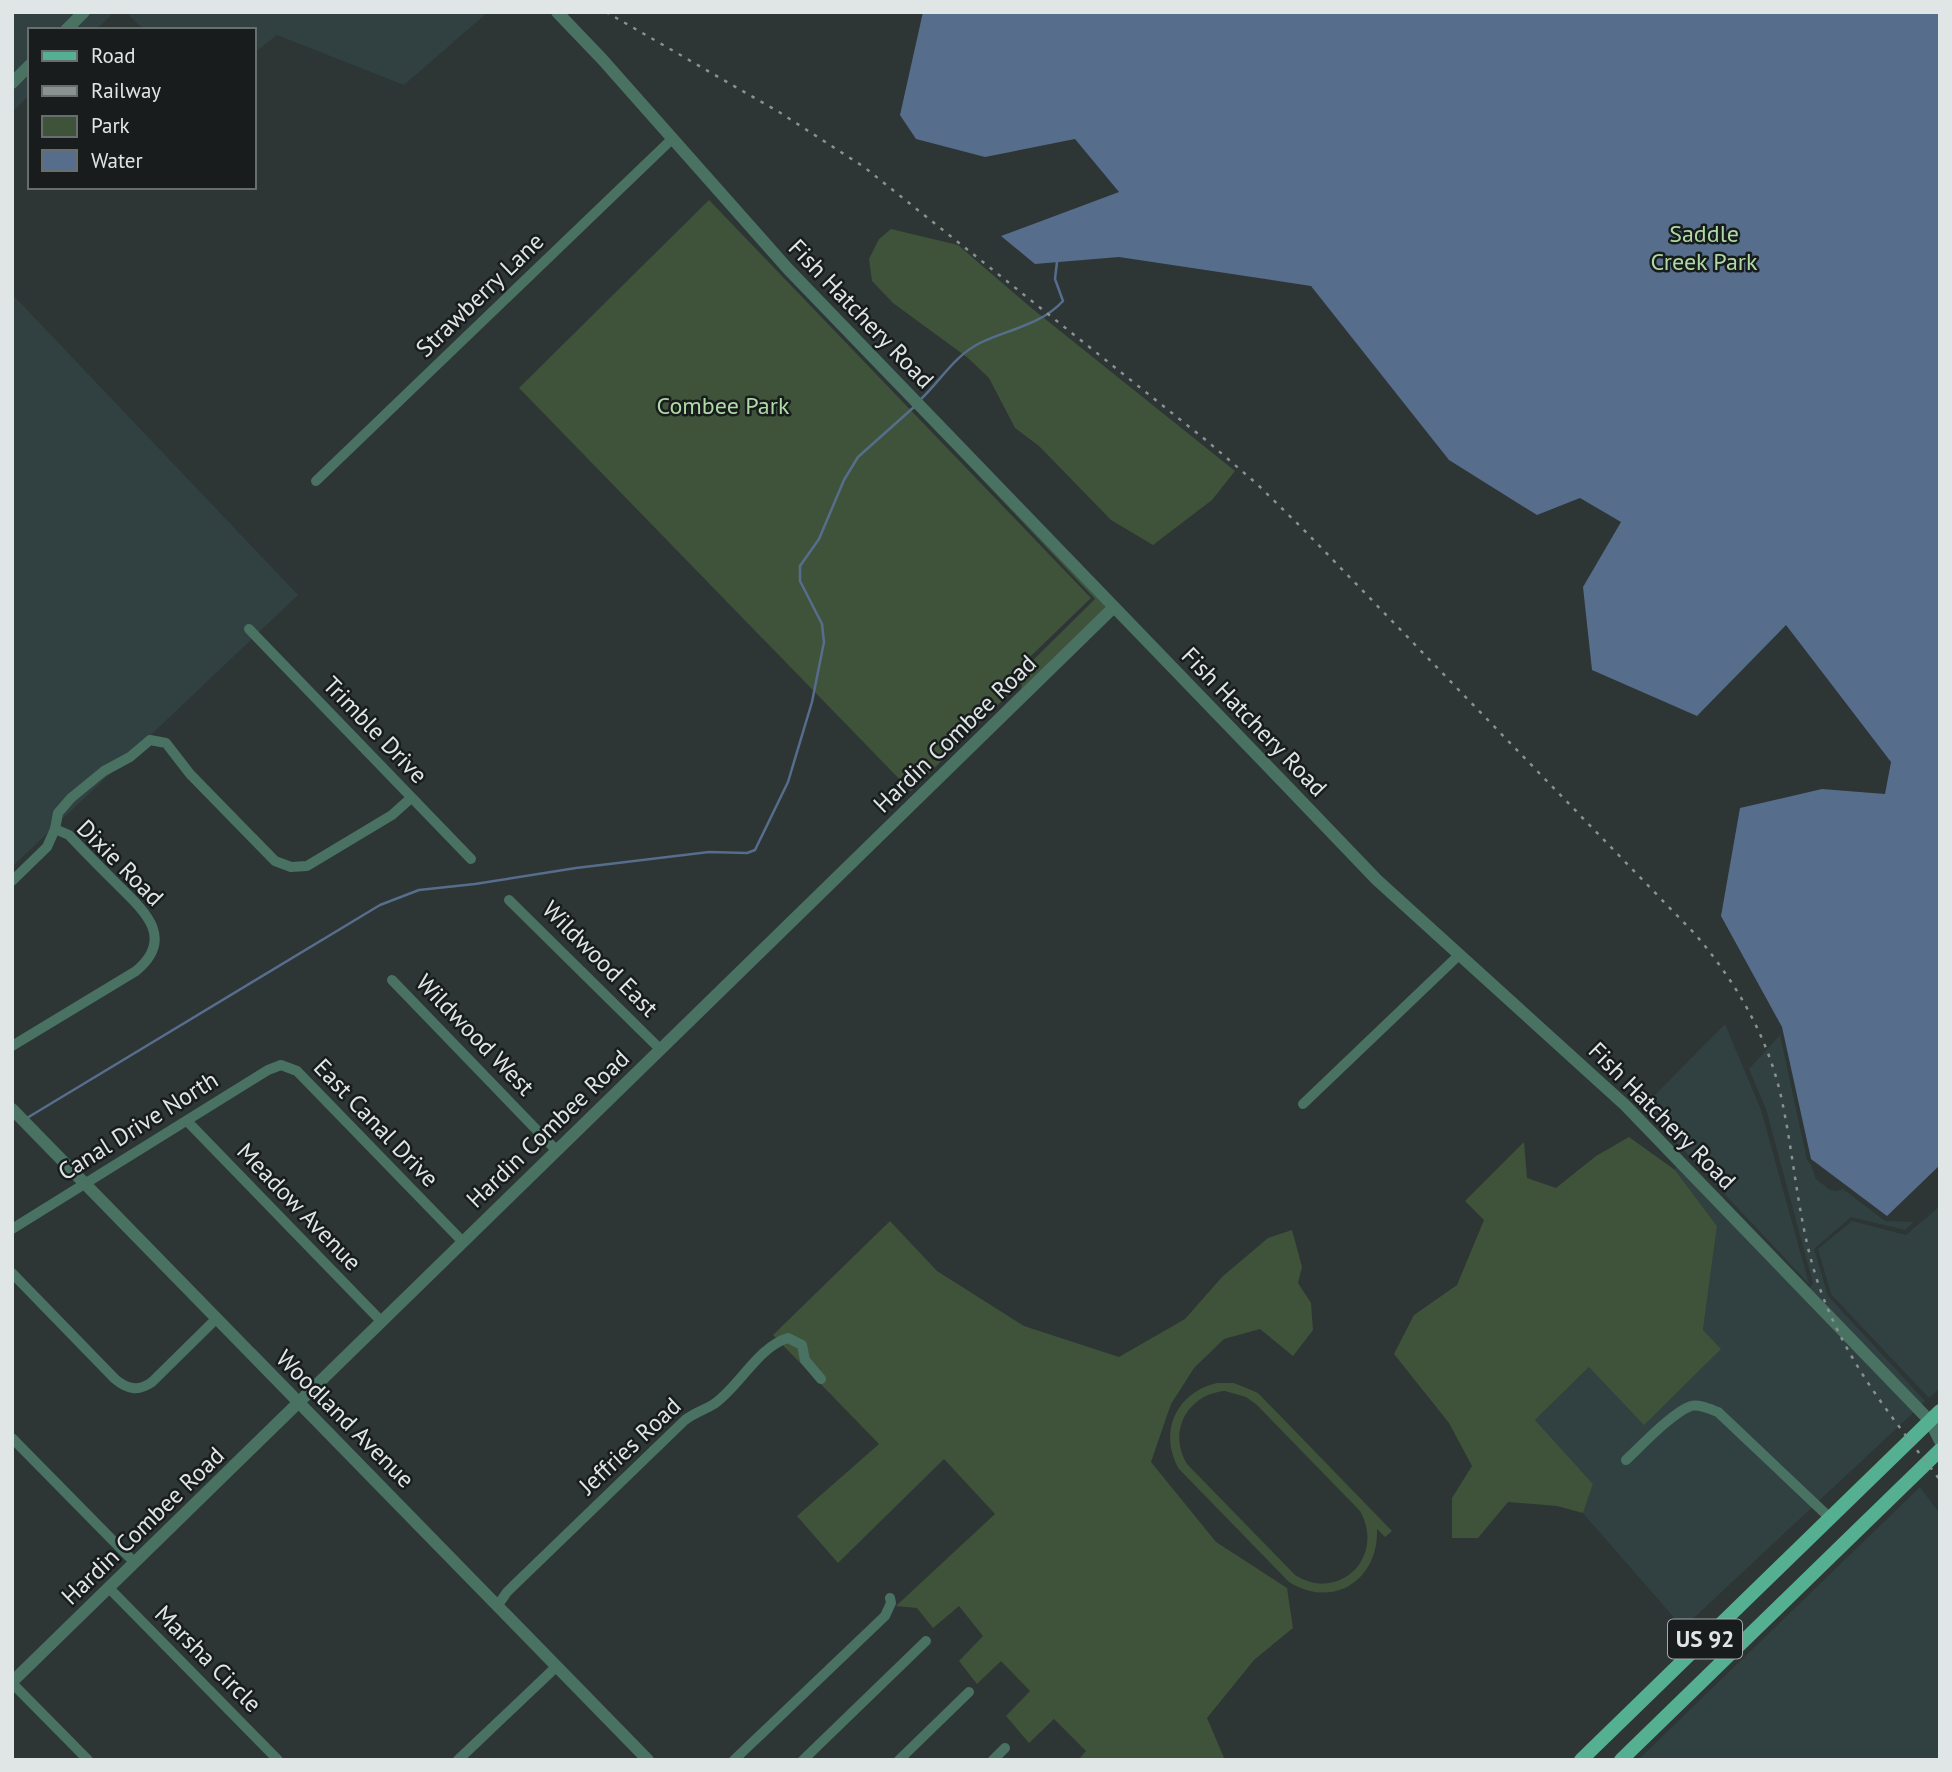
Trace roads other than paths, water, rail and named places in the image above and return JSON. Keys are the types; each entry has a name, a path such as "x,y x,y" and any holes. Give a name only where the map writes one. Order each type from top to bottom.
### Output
{"main road":[{"name":"US 92","path":"1580,1760 1935,1416"},
{"name":"US 92","path":"1621,1760 1940,1450"}],"street":[{"path":"68,28 84,12"},
{"name":"Fish Hatchery Road","path":"557,12 788,269 1377,880 1625,1105 1935,1416 1940,1441"},
{"path":"12,83 28,67"},
{"name":"Strawberry Lane","path":"316,481 672,139"},
{"name":"Hardin Combee Road","path":"12,1682 1114,607"},
{"name":"Trimble Drive","path":"249,629 471,859"},
{"path":"55,829 58,813 78,792 150,740 166,743 190,774 275,860 291,867 307,866 392,815 411,799"},
{"name":"Dixie Road","path":"12,881 47,847 55,829 69,835 145,912 154,930 150,957 136,971 12,1046"},
{"name":"Wildwood East","path":"509,900 660,1049"},
{"path":"1303,1104 1459,955"},
{"name":"Wildwood West","path":"392,980 557,1151"},
{"name":"Canal Drive North","path":"12,1229 268,1070 275,1066 288,1067"},
{"name":"East Canal Drive","path":"288,1067 297,1071 463,1242"},
{"name":"Woodland Avenue","path":"19,1117 648,1760"},
{"name":"Meadow Avenue","path":"187,1121 382,1322"},
{"path":"12,1273 115,1379 131,1389 147,1386 152,1382 217,1318"},
{"name":"Jeffries Road","path":"498,1605 507,1592 685,1420 714,1403 780,1341 788,1339 802,1345 805,1360 821,1379"},
{"path":"1626,1460 1678,1413 1691,1406 1700,1406 1718,1412 1830,1518"},
{"path":"12,1438 135,1563"},
{"name":"Marsha Circle","path":"109,1588 278,1760"},
{"path":"734,1760 885,1616 891,1603 890,1598"},
{"path":"803,1760 926,1641"},
{"path":"458,1760 557,1666"},
{"path":"12,1682 88,1760"},
{"path":"899,1760 969,1692"},
{"path":"993,1760 1005,1748"}],"water":[{"name":"Saddle Creek Park","path":"923,12 1940,12 1940,1165 1887,1216 1811,1159 1782,1027 1721,916 1740,808 1822,789 1885,794 1891,762 1786,625 1697,716 1592,670 1583,587 1621,522 1580,498 1537,515 1449,460 1311,286 1119,257 1035,264 1001,236 1119,192 1075,139 985,157 916,139 900,115"}],"waterway":[{"path":"921,399 955,361 971,348 1045,316 1063,301 1055,279 1057,262"},
{"path":"27,1118 380,905 419,890 709,852 747,853 755,850 788,782 812,702 824,642 822,624 800,581 800,566 819,539 844,480 858,457 914,407"}],"railway":[{"path":"606,12 779,112 864,167 1207,441 1303,529 1695,934 1737,991 1769,1055 1782,1101 1811,1260 1829,1311 1870,1386 1940,1480"}],"park label":[{"name":"Combee Park","path":"723,406"}]}
